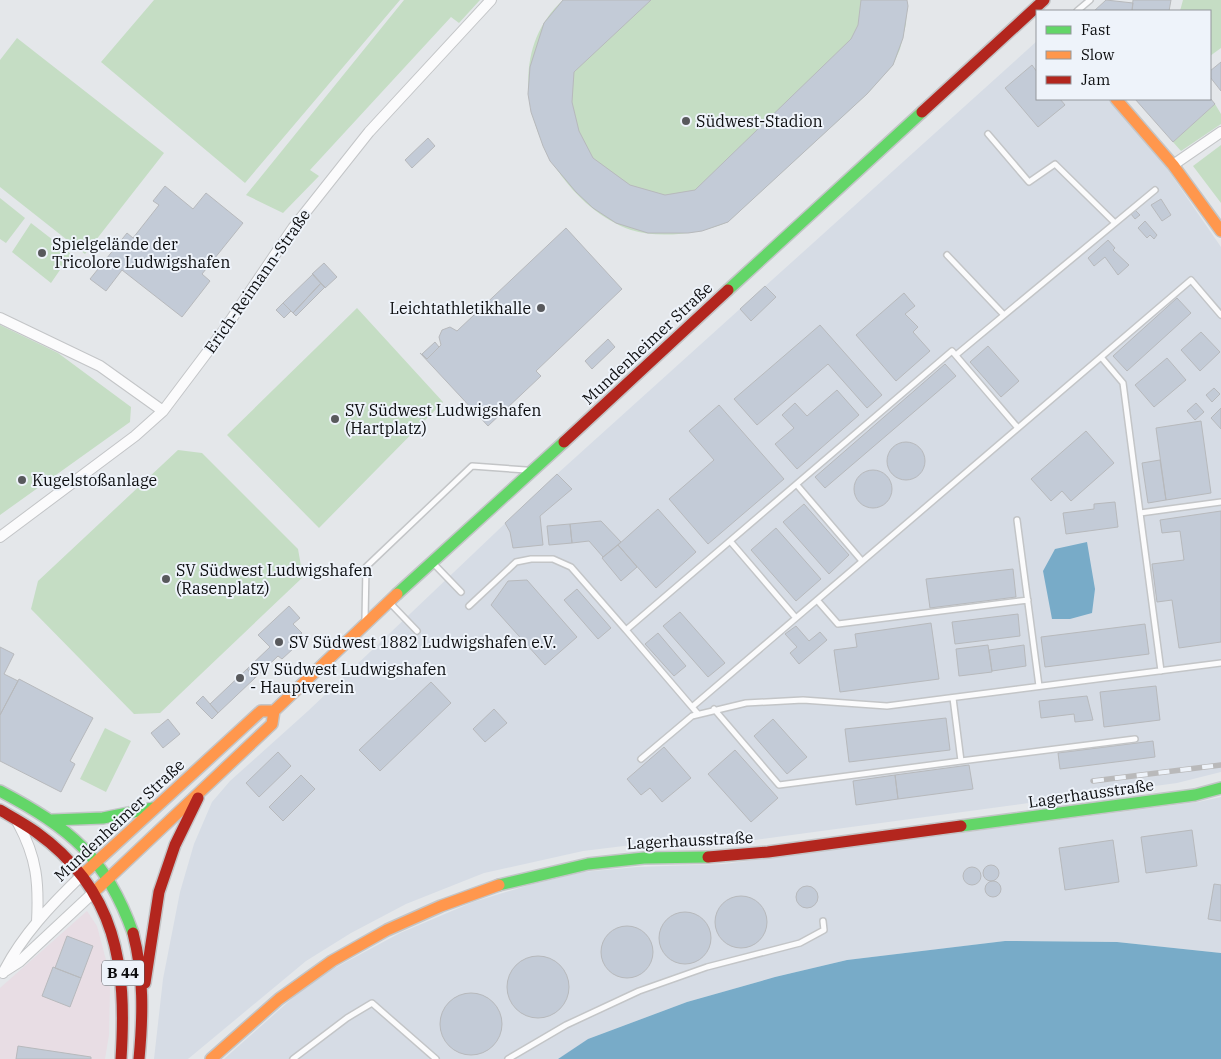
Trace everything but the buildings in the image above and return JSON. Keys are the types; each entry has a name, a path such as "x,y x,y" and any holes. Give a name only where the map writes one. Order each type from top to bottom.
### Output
{"street":[{"name":"Erich-Reimann-Straße","path":"0,537 135,436 162,411 224,330 294,228 369,132 491,0"},
{"name":"Mundenheimer Straße","path":"2,974 19,962 272,724 274,711 365,624 1036,5"},
{"path":"1117,100 1172,165 1221,231"},
{"path":"1172,165 1221,132"},
{"path":"0,318 100,366 162,411"},
{"name":"Mundenheimer Straße","path":"2,974 11,957 37,922 82,875 261,711 274,711"},
{"path":"144,990 159,892 175,845 204,786"},
{"name":"Lagerhausstraße","path":"214,1058 279,999 332,961 387,930 441,906 495,886 588,864 644,858 708,857 768,852 1195,795 1221,788"},
{"name":"B 44","path":"0,791 52,820 67,832 96,862 117,892 134,932 144,990 143,1030 139,1059"},
{"path":"52,820 97,820 133,814 157,807"},
{"name":"B 44","path":"0,810 43,836 82,875 103,905 118,944 124,978 125,1012 121,1059"},
{"path":"15,818 26,836 36,868 39,885 37,922"}],"lane":[{"path":"1078,10 1090,0"},
{"path":"988,134 1030,182 1055,164 1115,224"},
{"path":"956,356 1155,190"},
{"path":"947,255 1004,315"},
{"path":"692,707 1191,280 1221,315"},
{"path":"626,630 952,351 1018,428"},
{"path":"1101,357 1123,383 1161,671"},
{"path":"365,624 366,568 472,466 532,471"},
{"path":"796,485 862,561"},
{"path":"1140,513 1221,502"},
{"path":"1017,520 1039,686"},
{"path":"730,541 796,618"},
{"path":"469,606 516,562 531,559 553,559 571,567 698,714"},
{"path":"432,562 460,592"},
{"path":"817,600 838,624 1028,600"},
{"path":"389,602 416,631"},
{"path":"641,759 698,714 746,702 803,700 888,706 1221,663"},
{"path":"953,698 961,761"},
{"path":"714,709 779,785 1135,739"},
{"path":"508,1059 566,1025 639,991 707,967 800,943 824,930 823,921"},
{"path":"293,1059 332,1028 372,1003 436,1059"}],"shaded area":[{"path":"1036,42 1036,100 1110,100 1144,135 1221,247 1221,772 1177,783 739,842 632,845 583,851 484,873 406,904 351,933 306,961 188,1059 154,1059 163,979 180,892 194,844 212,802 230,781 308,711 557,474"},
{"path":"1221,797 1221,953 1117,942 1006,941 847,960 775,977 687,1002 588,1039 558,1059 224,1059 297,994 329,971 400,933 473,902 529,885 583,872 637,867 724,864 1198,802"},
{"path":"87,911 97,926 106,960 110,989 109,1035 105,1059 0,1059 0,988"}],"green space":[{"path":"154,0 400,0 245,183 101,62"},
{"path":"404,0 480,0 459,23 451,17 310,170 319,176 283,213 246,195"},
{"name":"Südwest-Stadion","path":"563,0 907,0 906,24 900,49 893,65 867,94 728,222 705,230 667,235 631,230 601,214 574,191 552,162 537,129 529,95 530,60 541,28"},
{"path":"1183,0 1221,0 1221,48 1211,55 1211,10 1180,10"},
{"path":"17,38 164,153 85,254 0,187 0,60"},
{"path":"1215,104 1221,114 1221,124 1181,151 1173,142"},
{"path":"1221,145 1221,203 1193,166"},
{"path":"0,198 25,218 6,243 0,239"},
{"name":"Spielgelände der Tricolore Ludwigshafen","path":"31,223 71,254 51,283 12,252"},
{"name":"SV Südwest Ludwigshafen (Hartplatz)","path":"357,308 443,402 319,528 227,435"},
{"path":"0,325 58,353 131,407 130,422 0,515"},
{"name":"SV Südwest Ludwigshafen (Rasenplatz)","path":"178,450 202,453 298,549 303,577 160,713 134,714 31,609 38,581"},
{"path":"105,728 131,741 106,792 80,779"}],"water":[{"path":"1087,542 1095,589 1092,613 1070,619 1052,619 1043,571 1055,549"},
{"path":"1005,941 1117,942 1221,953 1221,1059 558,1059 588,1039 687,1002 775,977 847,960"}],"railway":[{"path":"1093,781 1221,765"}],"traffic: fast":[{"path":"728,290 922,112"},
{"path":"397,594 564,442"},
{"path":"961,826 1195,795 1221,788"},
{"path":"0,791 47,818 83,847 98,864 111,884 133,933"},
{"path":"52,820 103,818 153,808"},
{"path":"499,885 588,864 644,858 708,857"}],"traffic: slow":[{"path":"1117,100 1173,165 1221,231"},
{"path":"94,892 272,724 274,711 397,594"},
{"path":"82,875 261,711 274,711"},
{"path":"211,1059 279,999 332,961 387,930 441,906 499,885"}],"traffic: jam":[{"path":"922,112 1044,0"},
{"path":"564,442 728,290"},
{"path":"145,983 159,892 175,845 198,798"},
{"path":"0,810 36,832 63,855 84,879 100,905 111,932 118,962 122,992 121,1059"},
{"path":"708,857 768,852 961,826"},
{"path":"133,933 137,949 142,996 139,1059"}],"place":[{"name":"Südwest-Stadion","path":"686,121"},
{"name":"Spielgelände der Tricolore Ludwigshafen","path":"42,253"},
{"name":"Leichtathletikhalle","path":"541,308"},
{"name":"SV Südwest Ludwigshafen (Hartplatz)","path":"335,419"},
{"name":"Kugelstoßanlage","path":"22,480"},
{"name":"SV Südwest Ludwigshafen (Rasenplatz)","path":"166,579"},
{"name":"SV Südwest 1882 Ludwigshafen e.V.","path":"279,642"},
{"name":"SV Südwest Ludwigshafen - Hauptverein","path":"240,678"}]}
